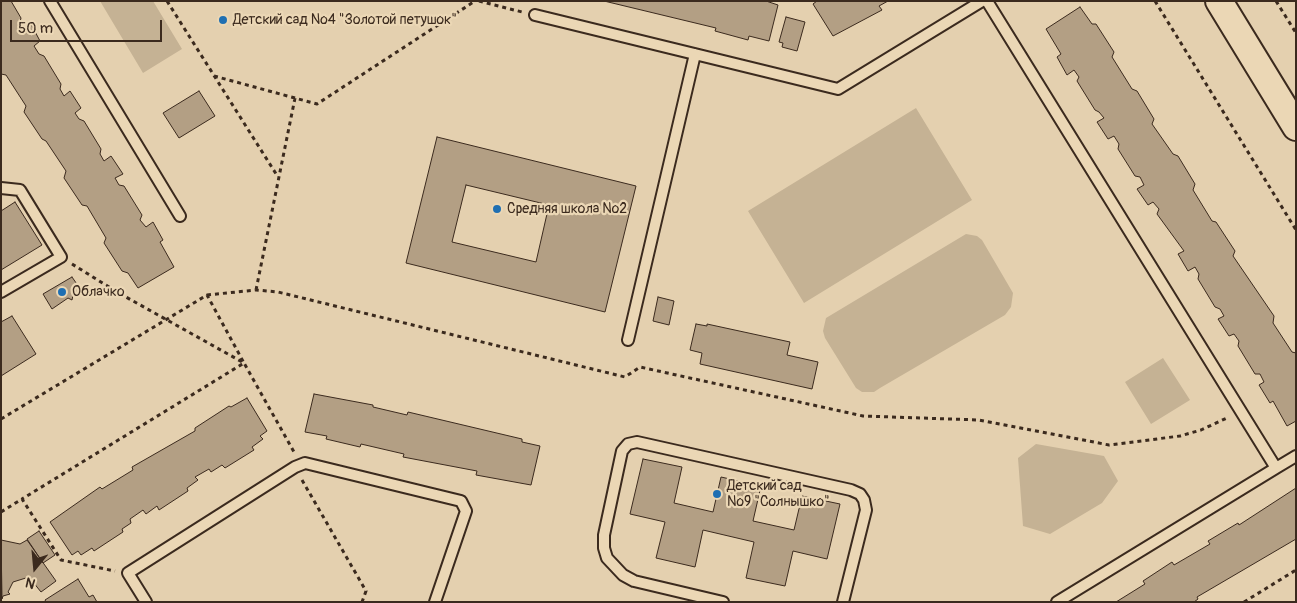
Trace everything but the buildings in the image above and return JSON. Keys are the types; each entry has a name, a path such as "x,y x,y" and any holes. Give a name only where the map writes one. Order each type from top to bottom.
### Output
{"street":[{"path":"1219,1 1296,127"}],"lane":[{"path":"50,1 180,216"},
{"path":"535,15 838,89 982,1"},
{"path":"987,1 1276,468"},
{"path":"628,340 696,54"},
{"path":"1,188 20,190 61,257 1,292"},
{"path":"723,602 634,581 623,575 607,558 604,548 604,535 622,451 628,444 637,442 851,490 860,494 864,500 866,510 843,602"},
{"path":"1057,602 1296,456"},
{"path":"146,602 128,574 298,465 306,463 461,501 466,511 435,602"}],"path":[{"path":"167,1 278,177"},
{"path":"214,76 317,104 477,1 535,15"},
{"path":"1155,1 1296,230"},
{"path":"1276,1 1296,33"},
{"path":"256,290 295,98"},
{"path":"61,257 117,292 244,363"},
{"path":"1,419 207,295 256,290 278,292 625,377 640,367 863,416 979,420 1109,445 1180,436 1201,430 1241,412"},
{"path":"207,295 366,591 362,602"},
{"path":"1,512 244,363"},
{"path":"22,499 61,560 128,574"},
{"path":"1244,602 1296,570"}],"shaded area":[{"path":"100,1 153,1 182,49 143,73"},
{"path":"916,108 972,200 804,303 748,211"},
{"path":"966,234 977,236 982,240 1013,293 1011,307 1005,315 874,392 862,392 856,388 825,338 823,331 826,318"},
{"path":"1163,358 1190,400 1151,424 1125,382"},
{"path":"1036,444 1104,456 1118,481 1102,503 1050,534 1023,526 1018,458"}],"place":[{"name":"Детский сад №4 \"Золотой петушок\"","path":"223,20"},
{"name":"Средняя школа №2","path":"497,209"},
{"name":"Облачко","path":"62,292"},
{"name":"Детский сад №9 \"Солнышко\"","path":"717,494"}]}
